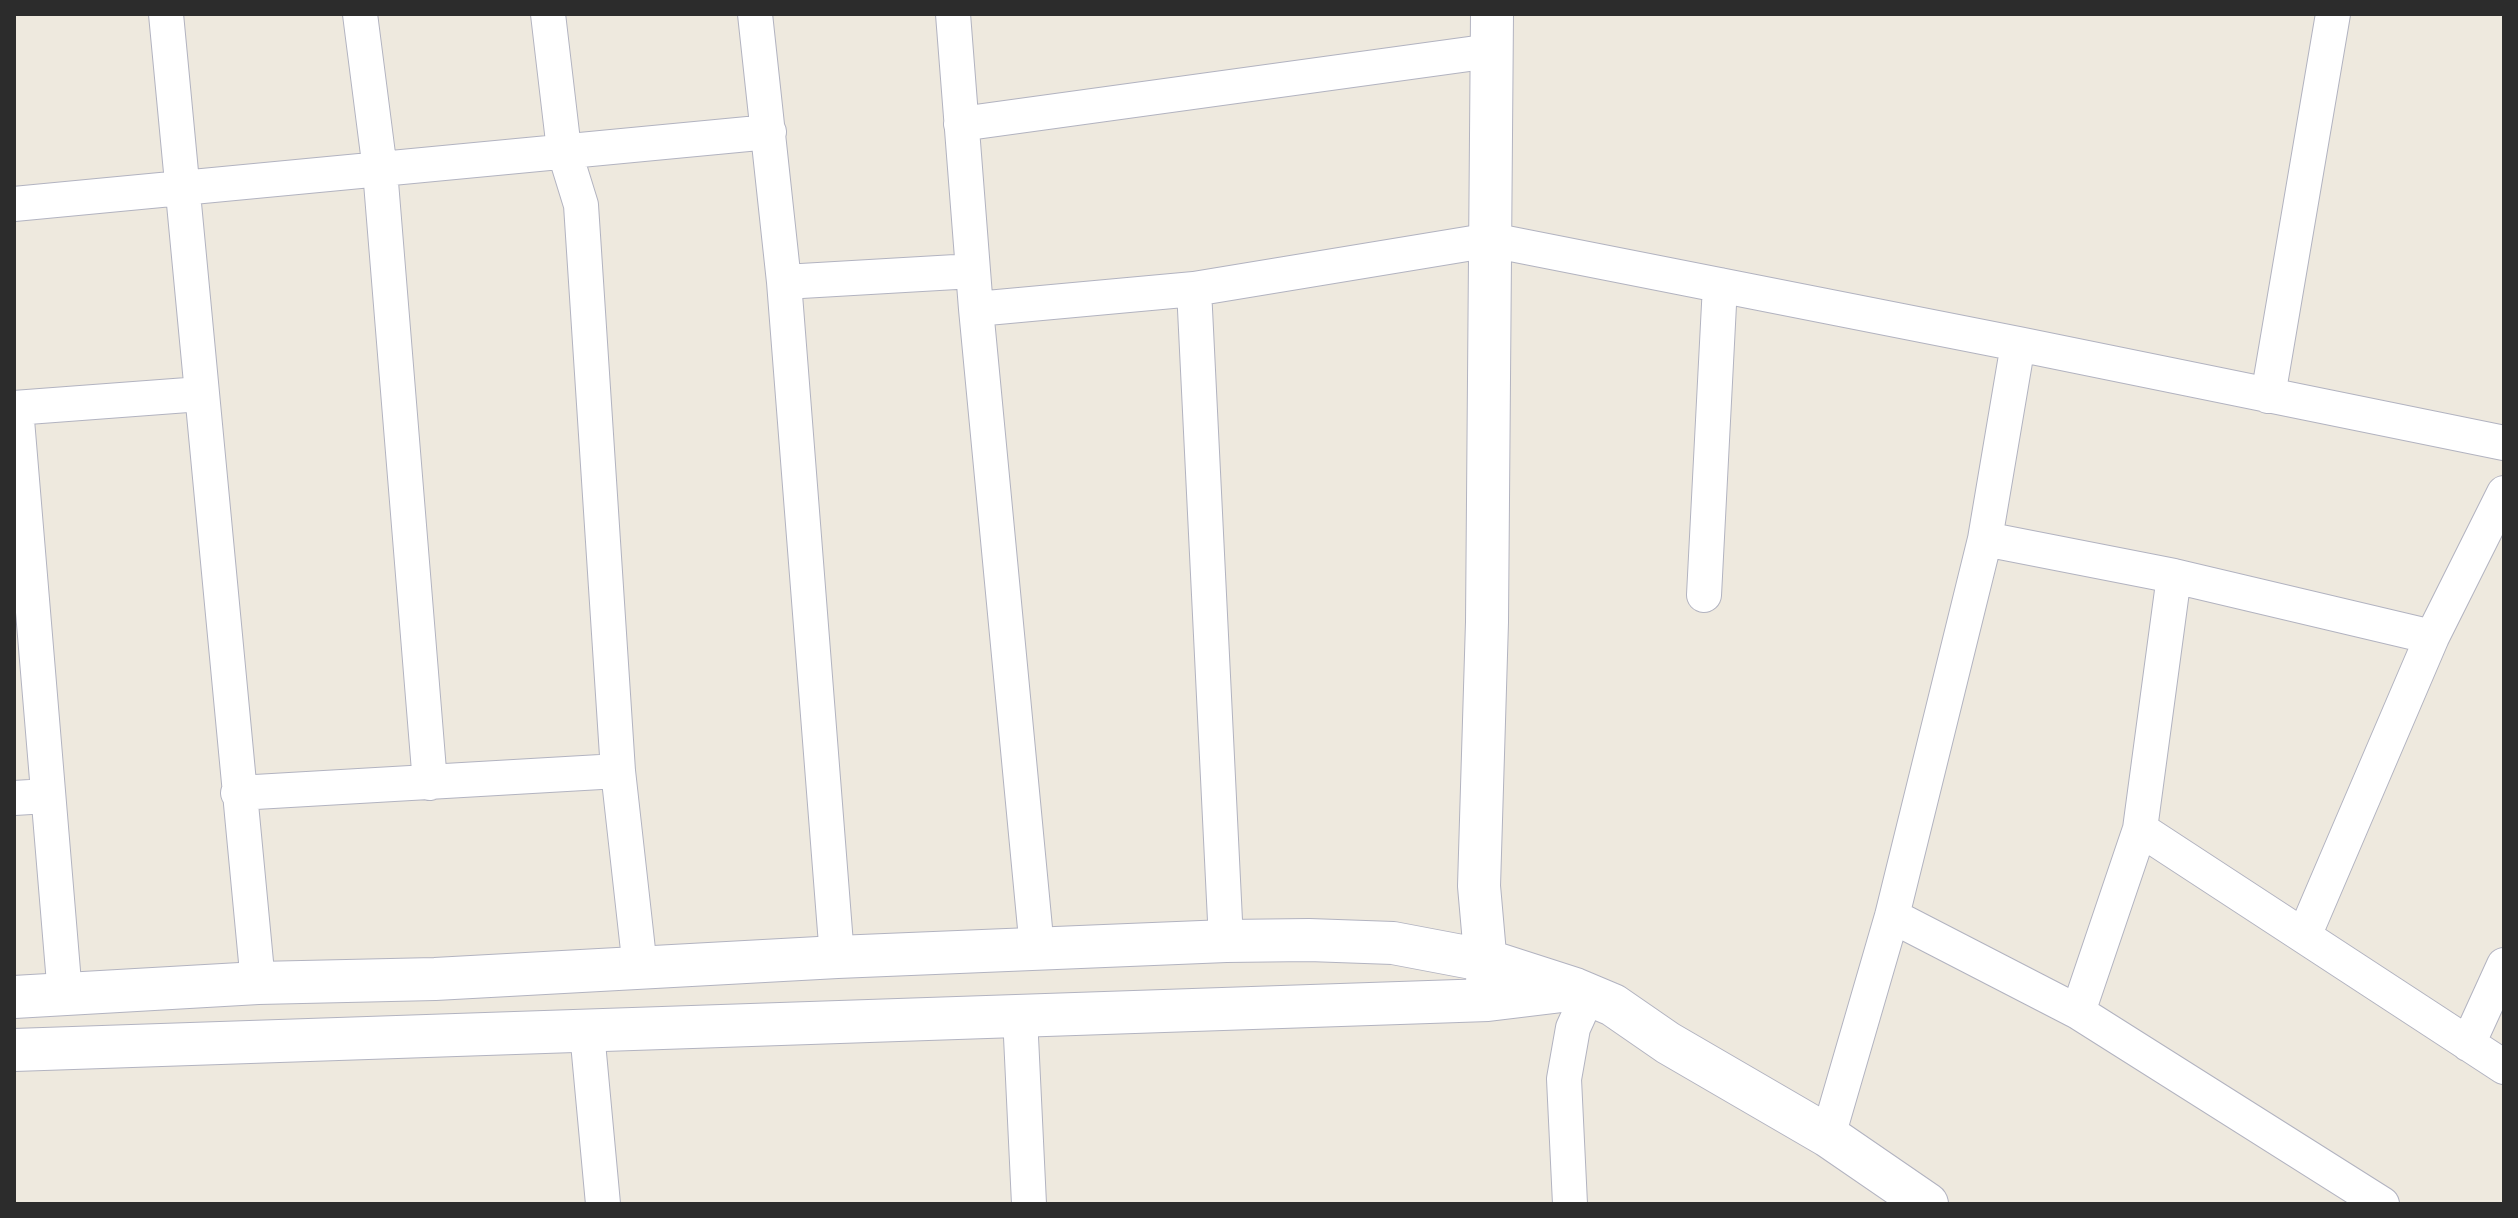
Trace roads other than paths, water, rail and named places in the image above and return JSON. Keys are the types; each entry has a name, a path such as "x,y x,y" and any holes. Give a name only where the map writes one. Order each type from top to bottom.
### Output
{"street":[{"path":"166,14 258,983"},
{"path":"360,14 380,170 430,783"},
{"path":"548,14 564,150 581,205 618,771 640,968"},
{"path":"755,14 784,282 837,957"},
{"path":"953,14 976,309 1037,949"},
{"path":"2268,396 2333,14"},
{"path":"961,124 1492,32 1486,679 1479,886 1488,981"},
{"path":"14,204 769,132"},
{"path":"976,309 1194,289 1491,240 2504,443"},
{"path":"784,282 973,271"},
{"path":"1704,595 1720,285"},
{"path":"1194,289 1226,941"},
{"path":"1828,1136 1892,916 1985,539 2018,344"},
{"path":"65,995 31,797 15,408 201,394"},
{"path":"2304,936 2432,637 2504,493"},
{"path":"1985,539 2174,576 2432,637"},
{"path":"2078,1012 2140,829 2174,576"},
{"path":"238,793 618,771"},
{"path":"2140,829 2504,1067"},
{"path":"1892,916 2078,1012 2382,1204"},
{"path":"14,997 258,983 435,979 837,957 1226,941 1393,943 1488,981"},
{"path":"2468,1044 2504,965"},
{"path":"14,1050 1020,1016 1488,981 1582,992 1613,1005 1668,1043 1828,1136 1927,1204"},
{"path":"1570,1204 1564,1079 1582,992"},
{"path":"1020,1016 1029,1204"},
{"path":"587,1032 603,1204"}]}
